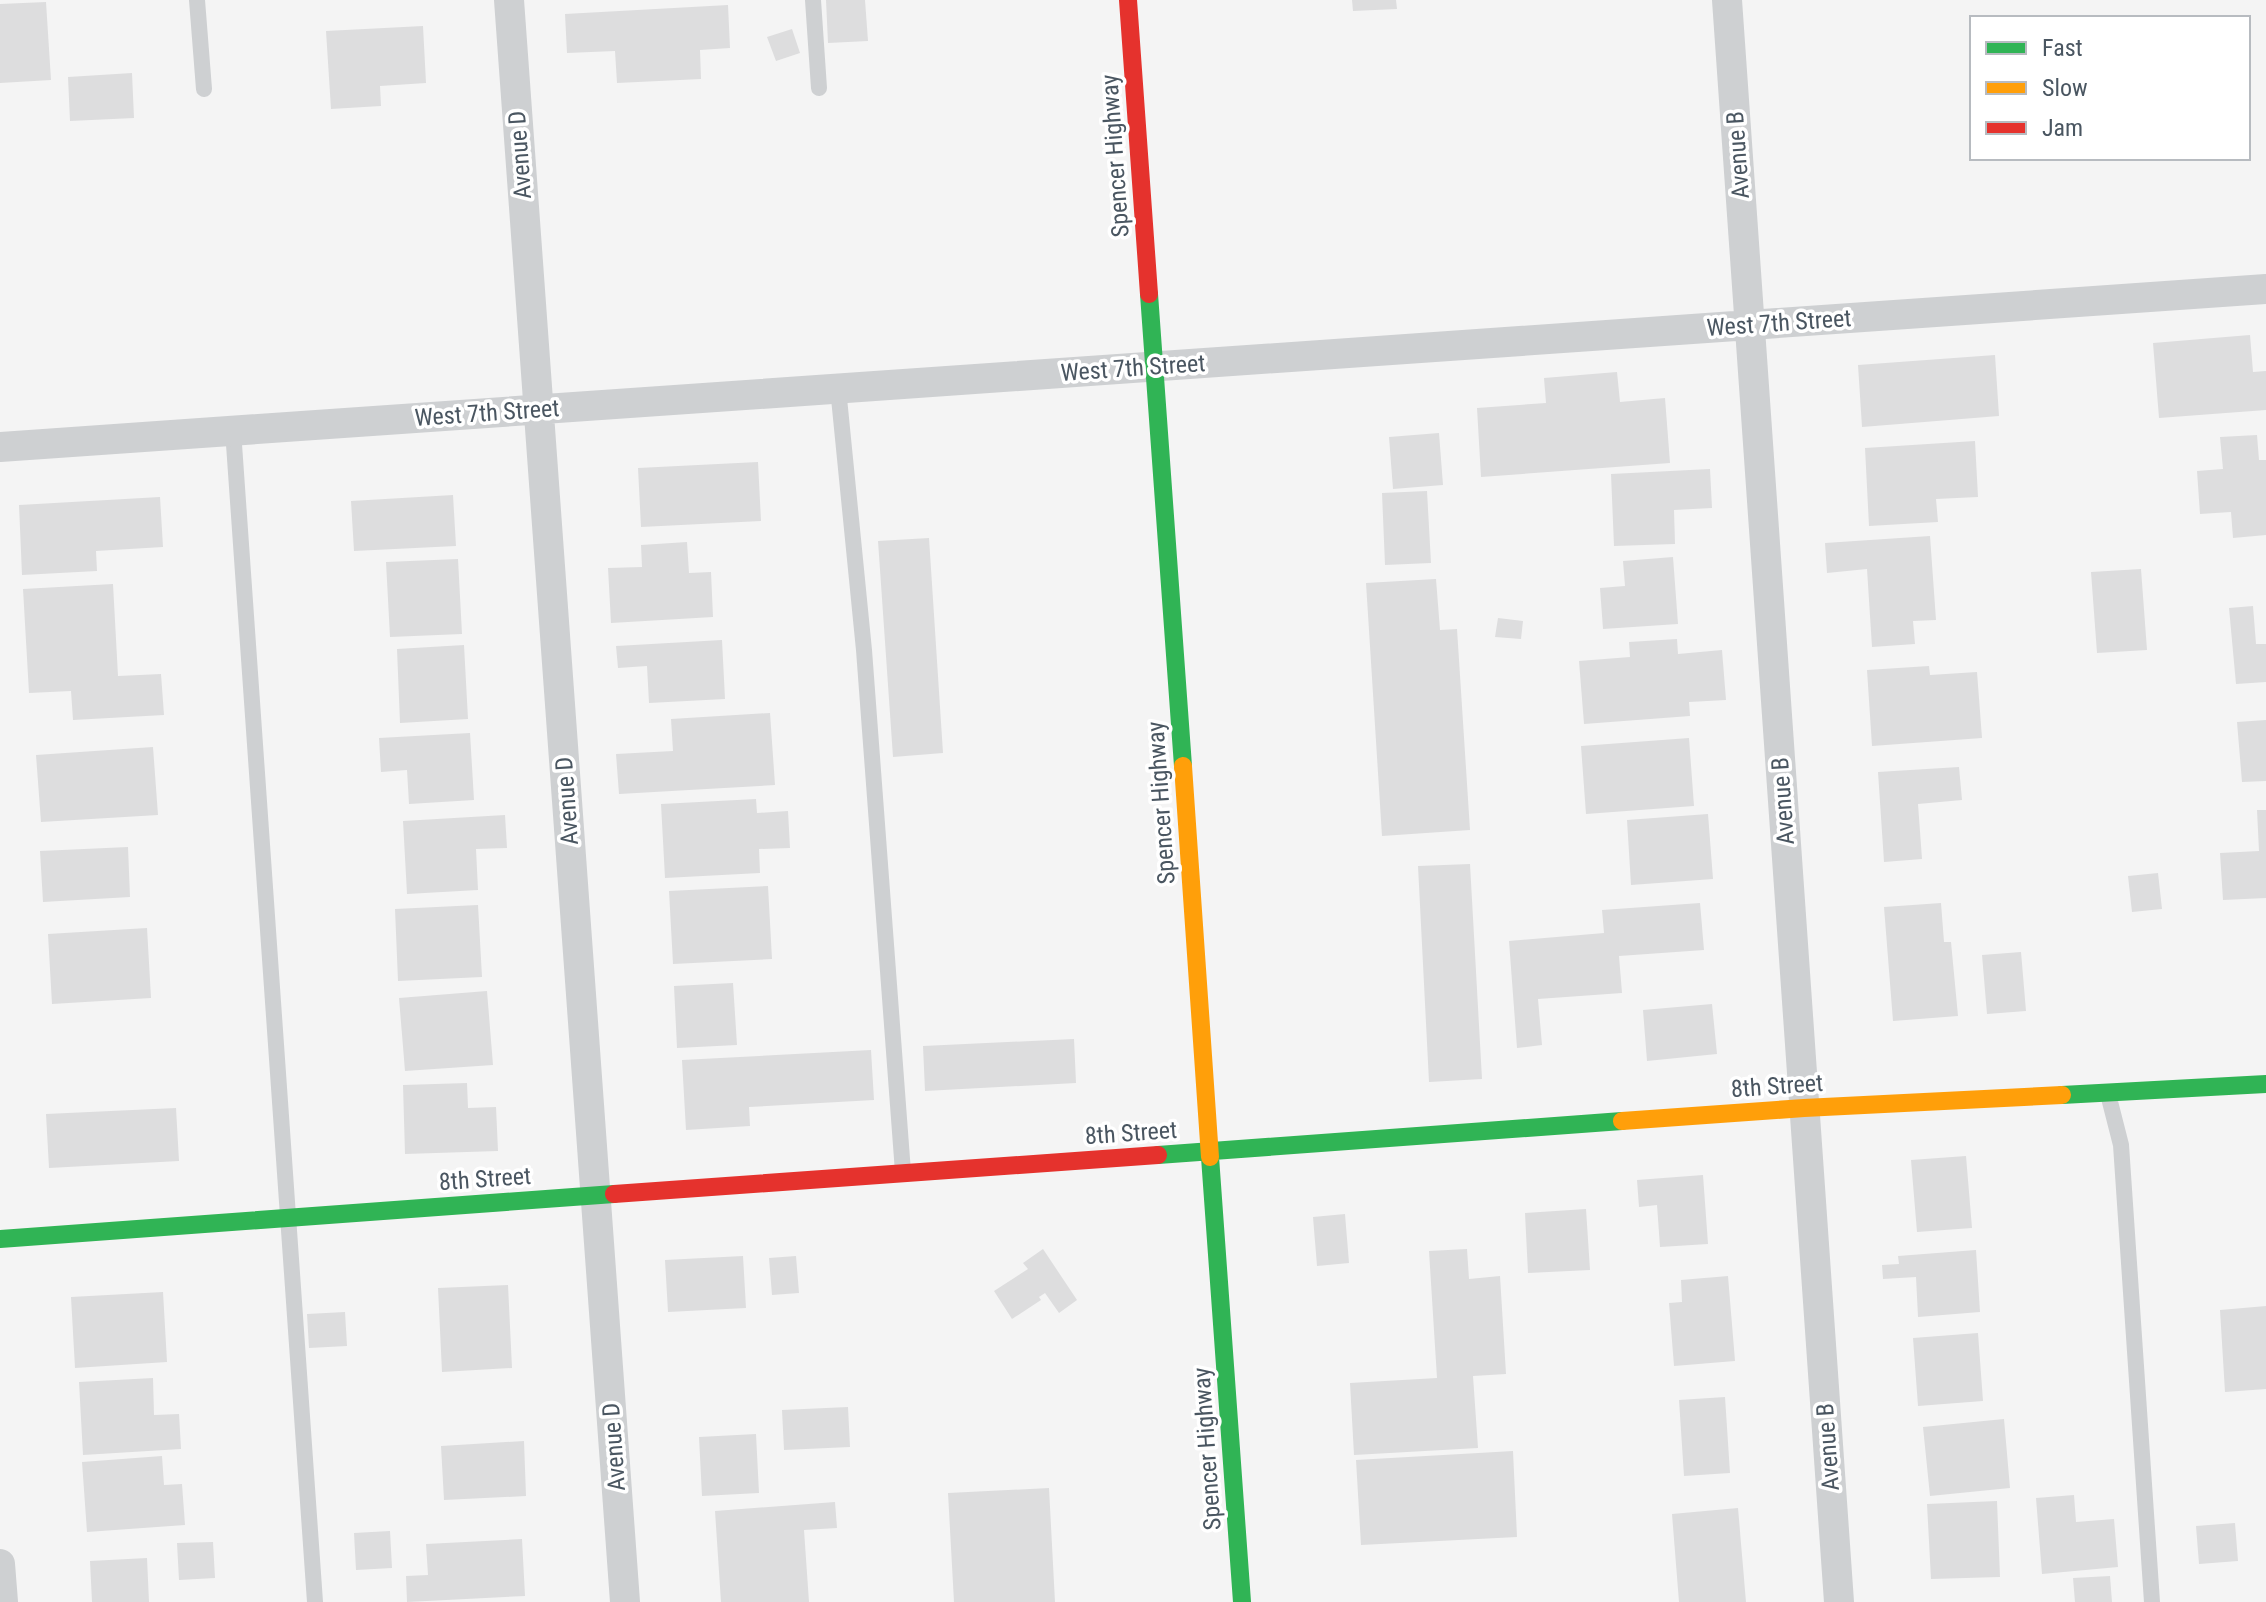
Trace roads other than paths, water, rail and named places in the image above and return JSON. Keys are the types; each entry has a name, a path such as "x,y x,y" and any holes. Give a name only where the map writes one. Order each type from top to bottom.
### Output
{"street":[{"name":"Avenue D","path":"509,0 625,1602"},
{"name":"Spencer Highway","path":"1128,0 1242,1602"},
{"name":"Avenue B","path":"1727,0 1839,1602"},
{"name":"West 7th Street","path":"0,447 2266,289"},
{"name":"8th Street","path":"0,1239 1804,1108 2266,1084"},
{"path":"0,1564 3,1602"}],"lane":[{"path":"197,0 204,89"},
{"path":"813,0 819,88"},
{"path":"838,388 864,650 903,1173"},
{"path":"233,430 315,1602"},
{"path":"2108,1093 2121,1145 2152,1602"}]}
